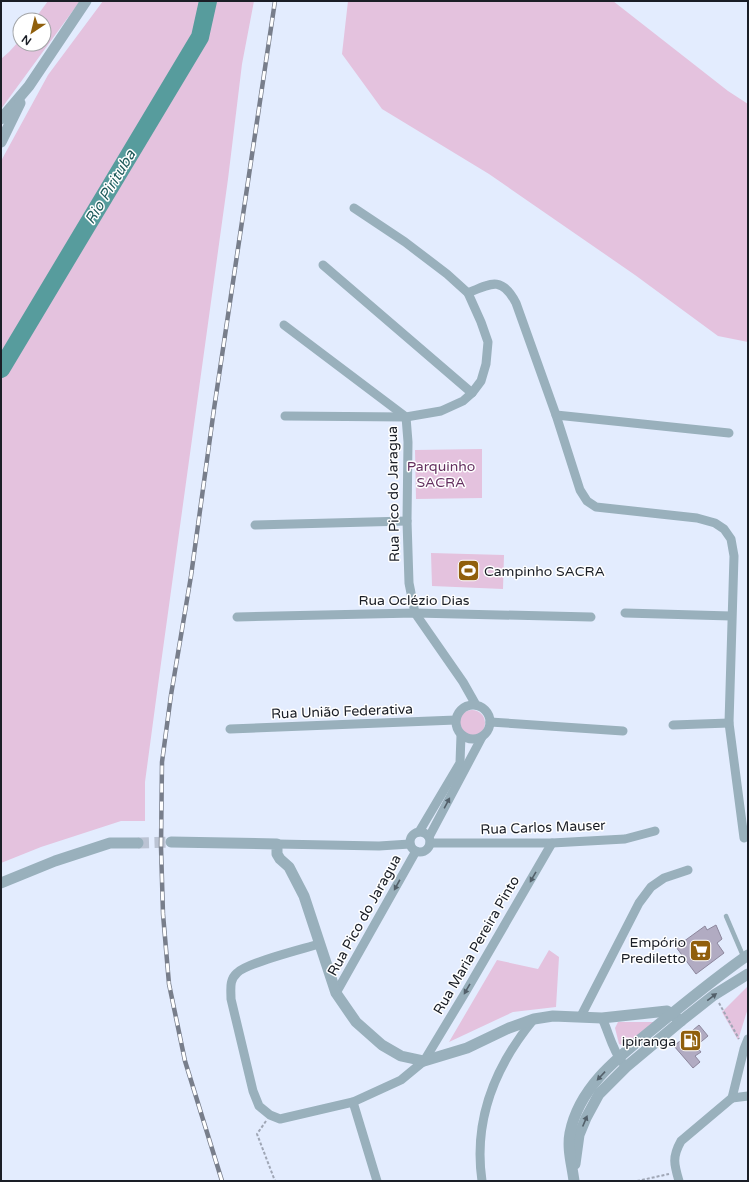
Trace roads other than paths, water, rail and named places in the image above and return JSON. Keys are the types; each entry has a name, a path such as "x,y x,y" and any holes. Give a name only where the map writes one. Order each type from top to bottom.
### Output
{"street":[{"path":"1,119 28,86 86,1"},
{"path":"1,142 28,86"},
{"path":"285,416 406,417 441,411 463,401 472,393 481,381 486,364 488,342 482,322 468,293 447,274 405,242 354,208"},
{"path":"323,265 472,393"},
{"path":"468,293 490,284 501,285 511,293 516,303 556,415 580,490 588,501 596,507 697,518 715,523 724,529 731,539 734,556 731,616 729,723 744,838"},
{"name":"Rua Pico do Jaragua","path":"284,325 406,417 408,442 407,521 409,583 415,613 463,682 476,705"},
{"path":"556,415 729,433"},
{"path":"255,525 407,521"},
{"name":"Rua Oclézio Dias","path":"237,617 415,613 591,617"},
{"path":"625,613 731,616"},
{"path":"171,842 379,846 413,848 424,851 428,848 430,840 482,737 486,733 490,722 489,716 482,707 476,705 465,707 461,710 456,720 456,725 461,735 460,763 419,832"},
{"name":"Rua União Federativa","path":"230,729 456,720"},
{"path":"490,722 623,732"},
{"path":"673,725 729,723"},
{"path":"461,735 471,739 482,737"},
{"name":"Rua Carlos Mauser","path":"430,840 552,843 625,839 655,831"},
{"path":"413,848 413,834 419,832 426,834 430,840"},
{"path":"1,883 55,861 110,843 138,843"},
{"name":"Rua Maria Pereira Pinto","path":"320,944 250,965 237,972 230,984 231,999 253,1091 259,1106 270,1115 280,1119 353,1102 401,1080 424,1061 552,843"},
{"path":"277,844 277,854 289,867 304,896 336,993 356,1022 382,1045 401,1056 424,1061 467,1048 509,1028 534,1019 553,1016 602,1018 667,1011 672,1013 681,1021"},
{"name":"Rua Pico do Jaragua","path":"336,993 413,848"},
{"path":"581,1016 639,903 652,887 664,878 688,870"},
{"path":"574,1177 569,1149 570,1133 582,1102 589,1090 619,1057 672,1013 746,957"},
{"path":"574,1177 579,1135 599,1094 626,1067 681,1021 714,995 748,974"},
{"path":"654,1012 673,1004 685,1003"},
{"path":"602,1018 608,1030 613,1047 626,1067"},
{"path":"482,1181 479,1161 481,1128 486,1105 496,1079 518,1039 534,1019"},
{"path":"732,1098 744,1049 748,1039"},
{"path":"678,1177 674,1166 674,1158 681,1141 732,1098 748,1096"},
{"path":"353,1102 377,1181"}],"lane":[{"path":"726,916 746,957"}],"waterway":[{"name":"Rio Pirituba","path":"1,369 200,37 208,1"}],"tunnel":[{"path":"138,843 171,842"}],"railway":[{"path":"222,1181 185,1061 169,984 163,914 161,847 162,762 171,695 191,576 214,409 275,1"}],"place":[{"name":"Campinho SACRA","path":"468,571"},
{"name":"Empório Prediletto","path":"701,950"},
{"name":"ipiranga","path":"691,1041"}],"park label":[{"name":"Parquinho SACRA","path":"441,474"}]}
